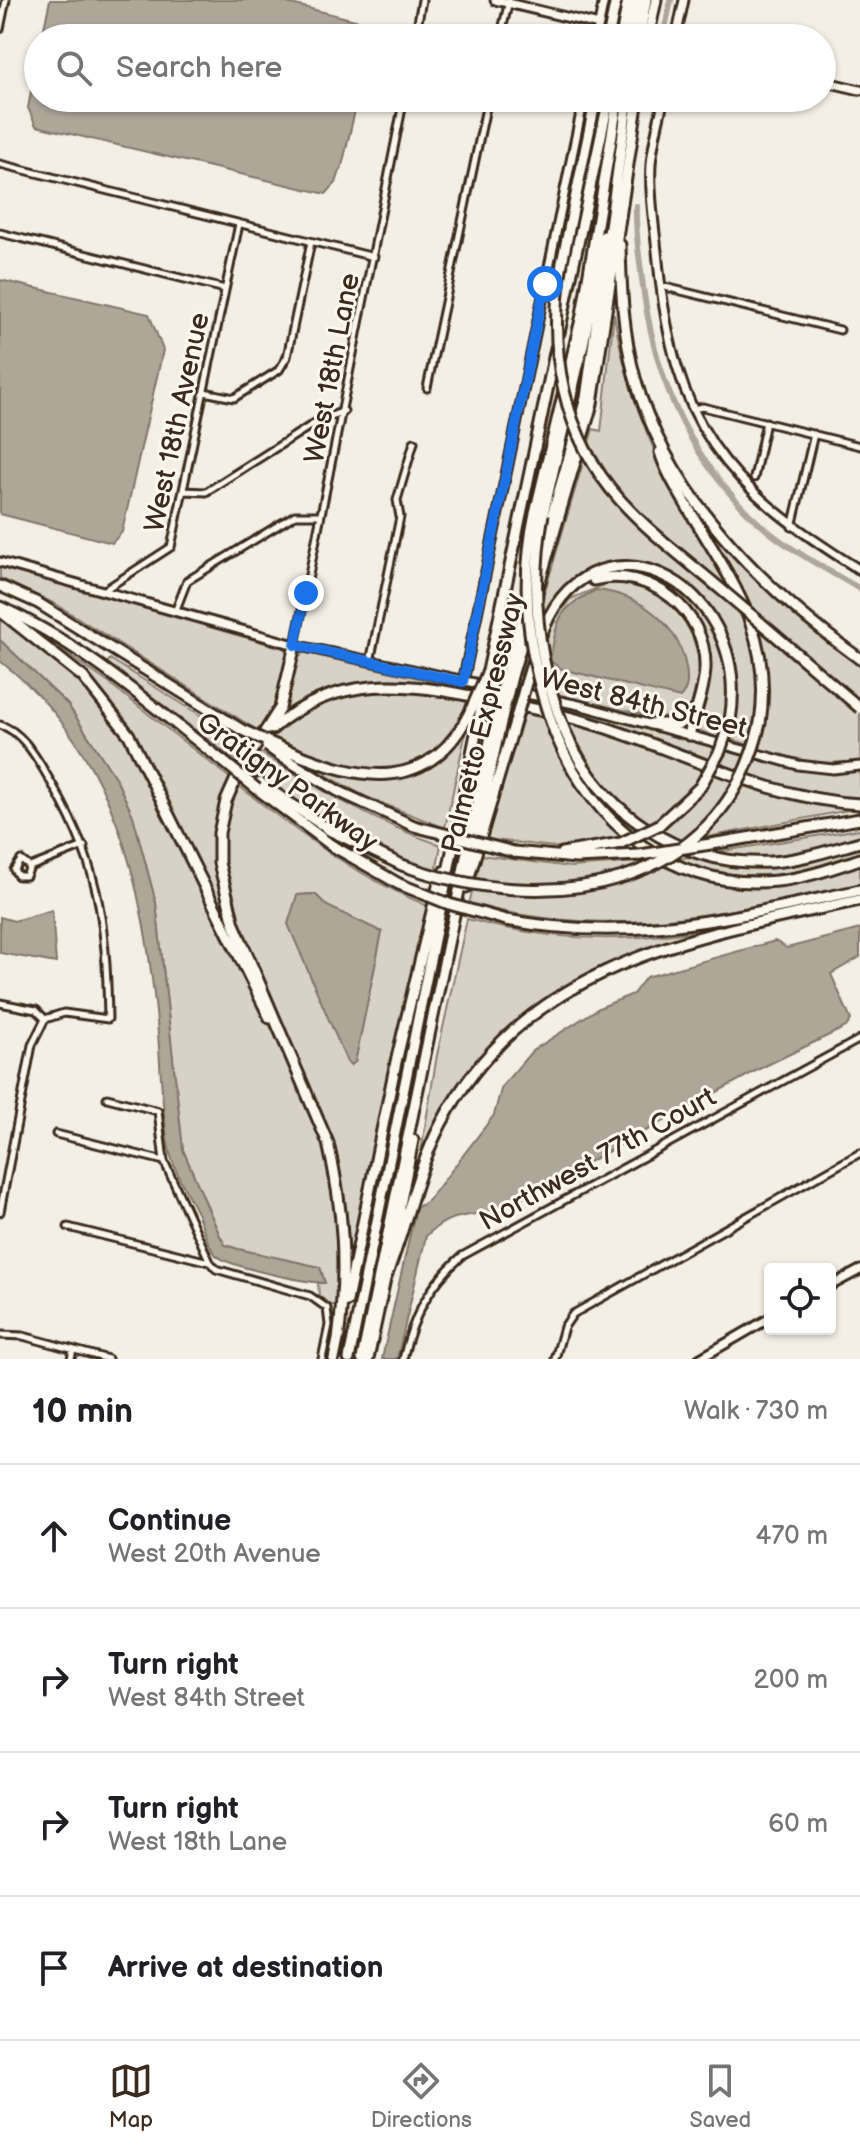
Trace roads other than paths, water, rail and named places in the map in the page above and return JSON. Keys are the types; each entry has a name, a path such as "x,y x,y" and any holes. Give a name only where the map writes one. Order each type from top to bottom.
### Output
{"highway":[{"path":"611,24 616,0"},
{"path":"624,24 628,0"},
{"path":"633,24 637,0"},
{"path":"642,24 646,0"},
{"path":"651,24 656,0"},
{"path":"593,112 562,263 554,330 558,369 578,432 602,476 650,529 860,708"},
{"name":"Palmetto Expressway","path":"349,1359 450,861 475,713 488,671 606,112"},
{"path":"616,112 582,315 539,514 536,573 538,622 560,731 579,783 606,817 635,842 681,867 732,880 773,881 812,875 860,859"},
{"path":"539,514 589,316 625,112"},
{"path":"509,676 586,398 626,112"},
{"name":"Palmetto Expressway","path":"368,1359 499,718 509,676 589,416 636,112"},
{"path":"258,786 331,831 402,865 457,882 504,888 581,886 632,875 686,847 720,813 747,766 760,723 763,664 745,604 665,466 635,378 626,336 619,222"},
{"path":"652,425 693,498 728,540 796,608 860,659"},
{"path":"464,890 549,617 566,594 587,577 616,568 647,569 680,583 698,599 723,636 733,676 730,721 720,751 700,787 659,825 621,843 545,856"},
{"path":"566,594 591,581 615,576 643,581 674,598 687,613 702,647 705,665 689,735"},
{"name":"Gratigny Parkway","path":"0,586 38,603 242,730 287,754 338,791 414,826 514,852 545,856 640,855 860,819"},
{"path":"0,609 83,677 129,735 298,1069"},
{"name":"Gratigny Parkway","path":"0,609 57,637 99,666 331,845 399,884 449,904 506,920 580,931 648,930 711,922 860,890"},
{"path":"295,645 283,703 243,764 226,801 219,833 219,863 231,915 328,1143 342,1209 346,1255 338,1340"},
{"path":"263,737 295,712 339,691 376,684 408,684 578,719 765,788 809,799 860,804"},
{"path":"651,724 679,724 691,716 697,705"},
{"path":"287,754 348,774 392,775 416,768 439,753 475,713"},
{"path":"362,1359 499,718"},
{"path":"560,731 612,803 652,833 690,851 729,860 770,862 860,842"},
{"path":"334,1359 396,1062 439,882 450,861"},
{"path":"385,1279 426,1154 441,1124 476,1069 525,1020 592,975 672,943 860,900"}],"street":[{"path":"0,29 6,0"},
{"path":"418,24 422,0"},
{"path":"495,0 595,24"},
{"path":"599,24 604,0"},
{"path":"679,24 684,0"},
{"path":"503,24 508,2"},
{"path":"836,84 860,90"},
{"name":"West 18th Lane","path":"295,645 401,112"},
{"path":"427,388 485,112"},
{"path":"463,682 581,112"},
{"path":"661,112 651,166 660,286 670,348 692,409 736,475 792,527 860,570"},
{"path":"0,164 374,257"},
{"name":"West 18th Avenue","path":"101,593 171,547 239,224"},
{"path":"0,233 225,289"},
{"path":"204,392 234,398 279,370 287,357 311,242"},
{"path":"660,286 840,330"},
{"path":"692,409 703,407 860,446"},
{"path":"184,491 206,492 318,421 344,411"},
{"path":"754,478 766,422"},
{"path":"792,527 814,434"},
{"path":"369,663 400,517 397,500 414,442"},
{"path":"174,613 187,581 295,515 321,515"},
{"name":"West 84th Street","path":"0,562 101,593 295,645 651,724 798,765 820,768 860,766"},
{"path":"0,725 11,728 38,761 66,806 84,846 98,886 107,959 108,1019 64,1013 45,1019 32,1045 0,1209"},
{"path":"30,867 84,846"},
{"path":"0,1003 36,1010 45,1019"},
{"name":"Northwest 77th Court","path":"403,1359 409,1332 427,1293 462,1256 860,1039"},
{"path":"107,1098 158,1111 164,1161 210,1262"},
{"path":"56,1134 164,1161"},
{"path":"555,1359 564,1327 573,1314 860,1153"},
{"path":"68,1227 210,1262 227,1274 310,1296 323,1303 329,1316 322,1359"},
{"path":"836,1283 860,1270"},
{"path":"699,1359 764,1321"},
{"path":"0,1335 23,1336 108,1359"},
{"path":"71,1359 73,1350"}],"waterway":[{"path":"666,24 671,0"},
{"path":"636,206 640,261 654,345 663,376 689,435 726,489 761,525 802,555 860,589"}]}
